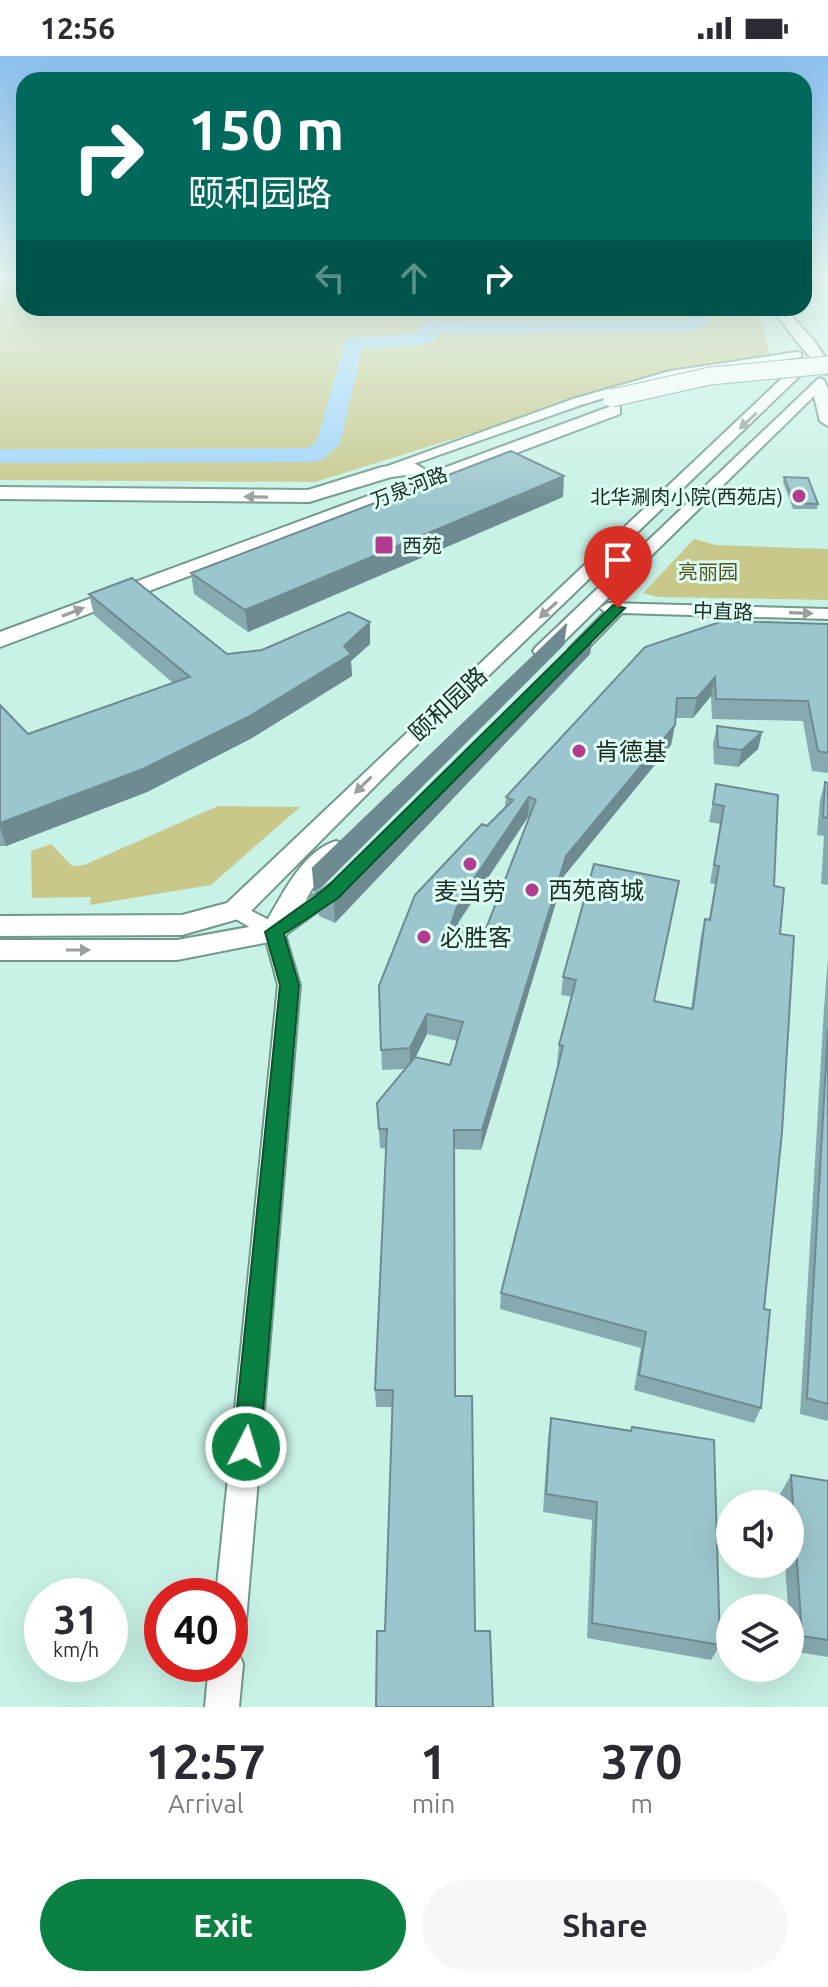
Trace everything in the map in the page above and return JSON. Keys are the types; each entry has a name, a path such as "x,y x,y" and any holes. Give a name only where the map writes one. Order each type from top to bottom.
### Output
{"highway":[{"name":"万泉河路","path":"0,621 612,398 710,376 821,365"},
{"name":"万泉河路","path":"0,640 614,410 731,382 821,365"},
{"path":"0,493 309,496 389,471 414,469"}],"main road":[{"path":"821,365 828,421"},
{"path":"531,663 821,365"},
{"name":"颐和园路","path":"0,926 182,925 236,910 393,755 821,365"},
{"path":"0,950 177,950 274,932 302,883 348,839"}],"street":[{"path":"391,467 577,402 674,373 821,365"},
{"name":"中直路","path":"588,607 828,614"},
{"path":"563,663 618,608"},
{"path":"274,932 331,894 354,872"},
{"path":"234,1578 289,985 274,932 236,910"},
{"path":"222,1707 224,1682"}],"green space":[{"path":"0,354 770,354 771,357 675,370 315,482 0,480"},
{"name":"亮丽园","path":"694,539 716,545 828,549 828,600 658,597 643,593"},
{"path":"218,806 300,807 211,885 90,905 91,897 32,898 31,851 51,844 72,866 84,865"}],"building":[{"path":"511,451 564,476 245,610 191,573"},
{"path":"784,477 808,478 818,504 794,503"},
{"path":"132,578 227,654 262,650 349,612 370,622 344,646 351,654 250,716 143,769 0,823 0,705 28,734 190,677 89,594"},
{"path":"723,621 828,624 828,753 818,751 808,701 716,699 715,677 697,698 677,698 675,725 566,856 482,1130 454,1130 455,1396 472,1396 475,1631 490,1631 493,1707 376,1707 377,1631 385,1631 393,1390 375,1390 387,1129 379,1129 377,1103 415,1057 450,1065 463,1022 427,1014 410,1048 381,1050 379,986 415,895 482,824 487,826 513,800 506,797 645,647","holes":["529,797 536,800 485,931 451,924 459,901"]},
{"path":"567,624 320,864 312,869 313,868"},
{"path":"589,631 593,632 334,900 317,893 339,878"},
{"path":"717,726 762,732 742,750 718,747"},
{"path":"825,782 828,783 828,818 823,817"},
{"path":"716,784 778,795 774,886 784,888 780,934 794,936 782,1132 764,1309 770,1310 761,1408 639,1375 646,1332 501,1293 563,1046 559,1045 576,980 563,977 594,864 679,881 654,1001 693,1009 705,919 710,920 719,866 714,865 724,806 713,804"},
{"path":"828,1029 828,1404 807,1398"},
{"path":"551,1418 714,1440 719,1594 716,1594 716,1644 592,1623 597,1502 546,1494"},
{"path":"791,1475 828,1481 828,1640 804,1636 804,1594 799,1594 798,1578 804,1578 804,1490 792,1490"}],"waterway":[{"path":"0,456 313,455 328,444 350,354"}],"place":[{"name":"北华涮肉小院(西苑店)","path":"799,496"},
{"name":"西苑","path":"384,545"},
{"name":"肯德基","path":"579,751"},
{"name":"麦当劳","path":"470,864"},
{"name":"西苑商城","path":"532,890"},
{"name":"必胜客","path":"424,937"}],"route":[{"path":"246,1447 289,985 274,932 331,894 618,608"}]}
